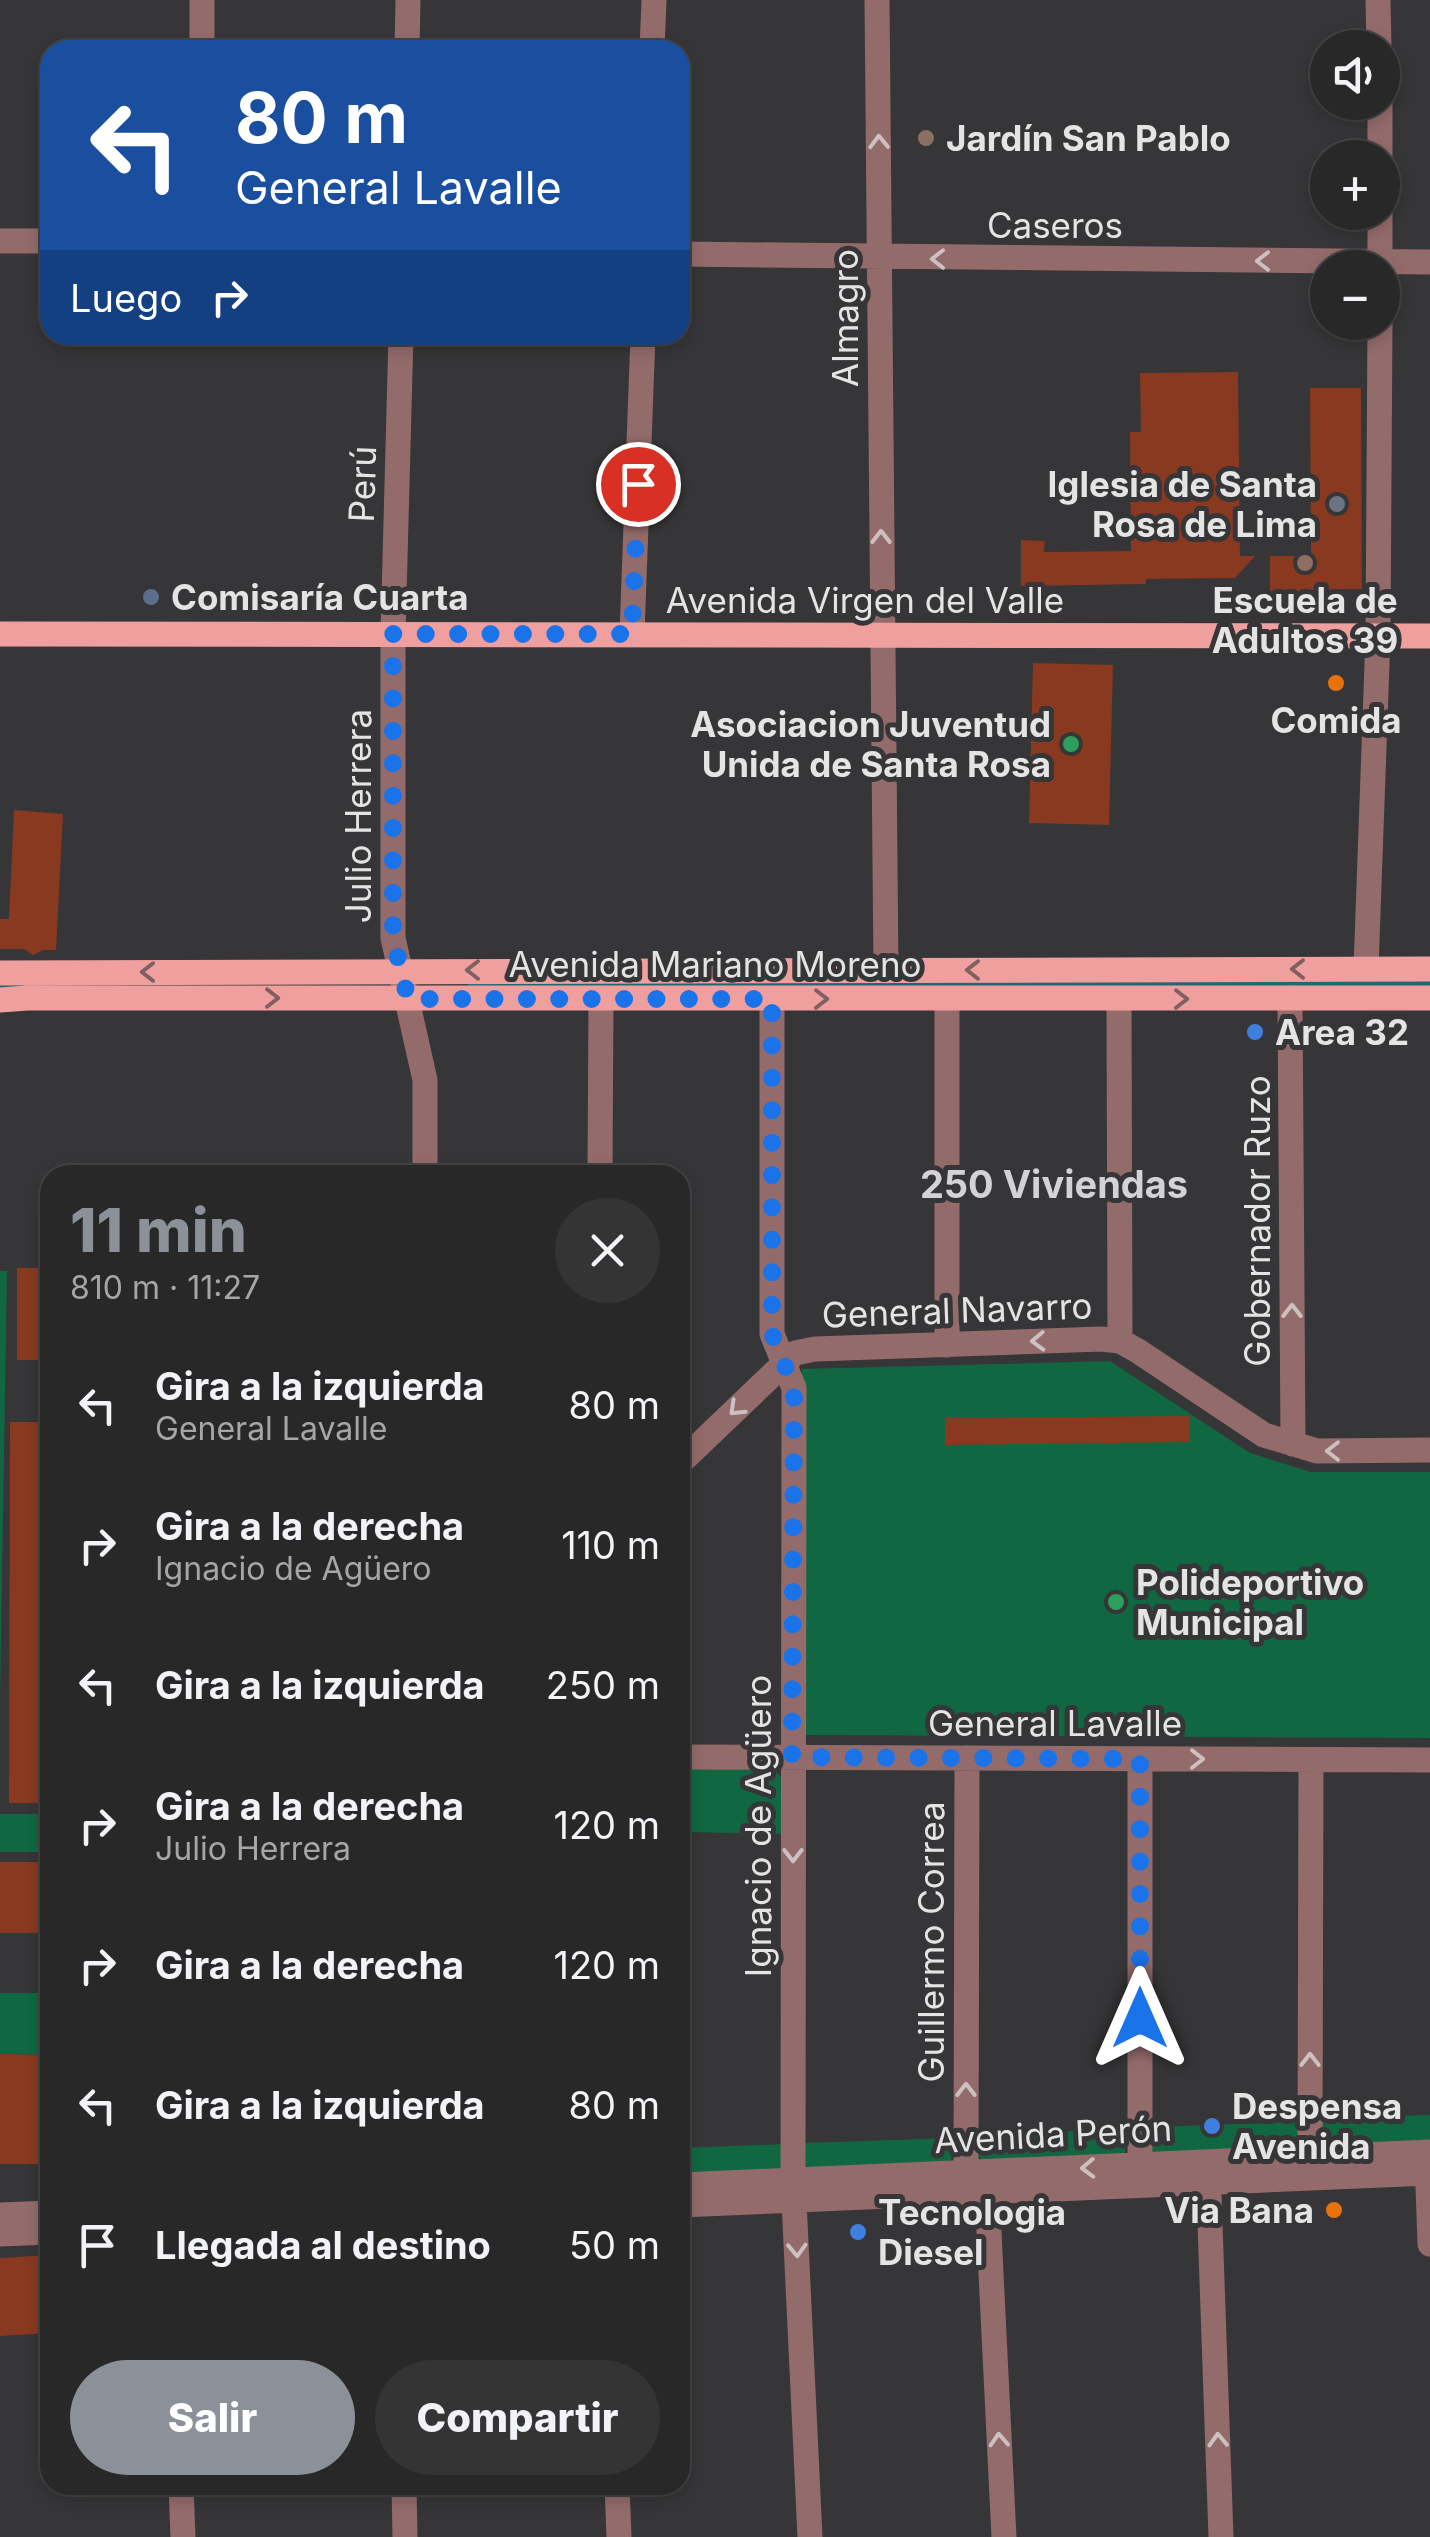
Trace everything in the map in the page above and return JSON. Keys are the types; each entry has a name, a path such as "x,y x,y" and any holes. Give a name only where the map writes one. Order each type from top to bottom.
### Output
{"main road":[{"name":"Avenida Virgen del Valle","path":"0,634 1430,636"},
{"name":"Avenida Mariano Moreno","path":"0,973 1430,969"},
{"name":"Avenida Mariano Moreno","path":"0,1000 1430,998"}],"street":[{"path":"202,0 202,40"},
{"path":"408,0 408,40"},
{"path":"652,40 654,0"},
{"name":"Almagro","path":"877,0 882,635"},
{"path":"1378,0 1379,30"},
{"path":"0,240 40,242"},
{"name":"Caseros","path":"690,254 1310,263"},
{"name":"Caseros","path":"1400,263 1430,262"},
{"path":"1366,968 1378,636 1380,340"},
{"name":"Perú","path":"393,634 401,345"},
{"path":"632,634 644,345"},
{"name":"Julio Herrera","path":"393,634 393,938 425,1080 425,1165"},
{"path":"882,635 886,971"},
{"path":"600,998 600,1165"},
{"name":"Gobernador Ruzo","path":"1290,998 1293,1444"},
{"name":"Ignacio de Agüero","path":"772,999 772,1334 794,1388 794,2190 810,2537"},
{"path":"1120,999 1120,1342"},
{"path":"946,1344 947,1000"},
{"name":"General Navarro","path":"690,1453 795,1353 815,1348 1101,1339 1120,1342 1264,1435 1317,1451 1430,1450"},
{"name":"General Lavalle","path":"690,1757 1430,1760"},
{"name":"Guillermo Correa","path":"966,2173 967,1758"},
{"path":"1140,1759 1140,2165"},
{"path":"1310,2158 1311,1760"},
{"name":"Avenida Perón","path":"690,2186 987,2192 1208,2172 1310,2158 1428,2163"},
{"path":"1428,2163 1430,2244"},
{"name":"Avenida Perón","path":"690,2204 966,2173 1140,2165 1208,2172 1428,2163"},
{"path":"1208,2172 1221,2537"},
{"path":"966,2173 987,2192 1004,2537"},
{"path":"0,2215 40,2213"},
{"path":"0,2234 40,2232"},
{"path":"182,2495 184,2537"},
{"path":"404,2495 406,2537"},
{"path":"617,2495 619,2537"}],"green space":[{"path":"0,1271 7,1271 0,1699"},
{"name":"Polideportivo Municipal","path":"1110,1361 1250,1453 1311,1472 1430,1472 1430,1738 807,1735 800,1731 802,1369"},
{"path":"690,1768 775,1770 784,1781 784,1834 690,1832"},
{"path":"0,1814 40,1814 40,1852 0,1852"},
{"path":"0,1993 40,1993 40,2055 0,2054"},
{"path":"1430,2115 1430,2143 1338,2148 1327,2143 1322,2132 1322,2118"},
{"path":"1300,2122 1297,2144 1289,2149 1165,2156 1153,2151 1148,2141 1148,2127"},
{"path":"1128,2129 1125,2152 1117,2158 981,2159 975,2149 975,2135"},
{"path":"954,2138 951,2161 807,2168 802,2157 802,2143"},
{"path":"785,2144 780,2168 772,2173 690,2177 690,2148"}],"building":[{"path":"1238,372 1240,556 1255,556 1235,578 1021,586 1021,540 1045,541 1044,552 1131,551 1130,432 1141,432 1140,373"},
{"path":"1310,388 1361,388 1362,589 1300,590 1301,603 1270,604 1270,556 1311,556"},
{"name":"Asociacion Juventud Unida de Santa Rosa","path":"1033,663 1113,665 1109,825 1029,823"},
{"path":"14,810 63,814 56,950 33,955 24,949 0,949 0,919 9,919"},
{"path":"17,1268 40,1268 40,1360 17,1360"},
{"path":"1190,1416 1190,1442 945,1445 945,1418"},
{"path":"10,1422 40,1422 40,1803 9,1803"},
{"path":"0,1862 40,1862 40,1933 0,1933"},
{"path":"0,2054 40,2055 40,2164 0,2164"},
{"path":"40,2256 40,2334 0,2336 0,2258"}],"waterway":[{"path":"471,986 1430,984"},
{"path":"0,987 19,987"}],"place":[{"name":"Jardín San Pablo","path":"926,138"},
{"name":"Iglesia de Santa Rosa de Lima","path":"1337,504"},
{"name":"Escuela de Adultos 39","path":"1305,563"},
{"name":"Comisaría Cuarta","path":"151,597"},
{"name":"Comida","path":"1336,683"},
{"name":"Asociacion Juventud Unida de Santa Rosa","path":"1071,744"},
{"name":"Area 32","path":"1255,1032"},
{"name":"Polideportivo Municipal","path":"1116,1602"},
{"name":"Despensa Avenida","path":"1212,2126"},
{"name":"Via Bana","path":"1334,2210"},
{"name":"Tecnologia Diesel","path":"858,2232"}],"district":[{"name":"250 Viviendas","path":"1054,1184"}],"route":[{"path":"638,484 632,634 393,634 393,938 408,999 772,999 772,1334 794,1388 792,1757 1140,1759 1140,2018"}]}
